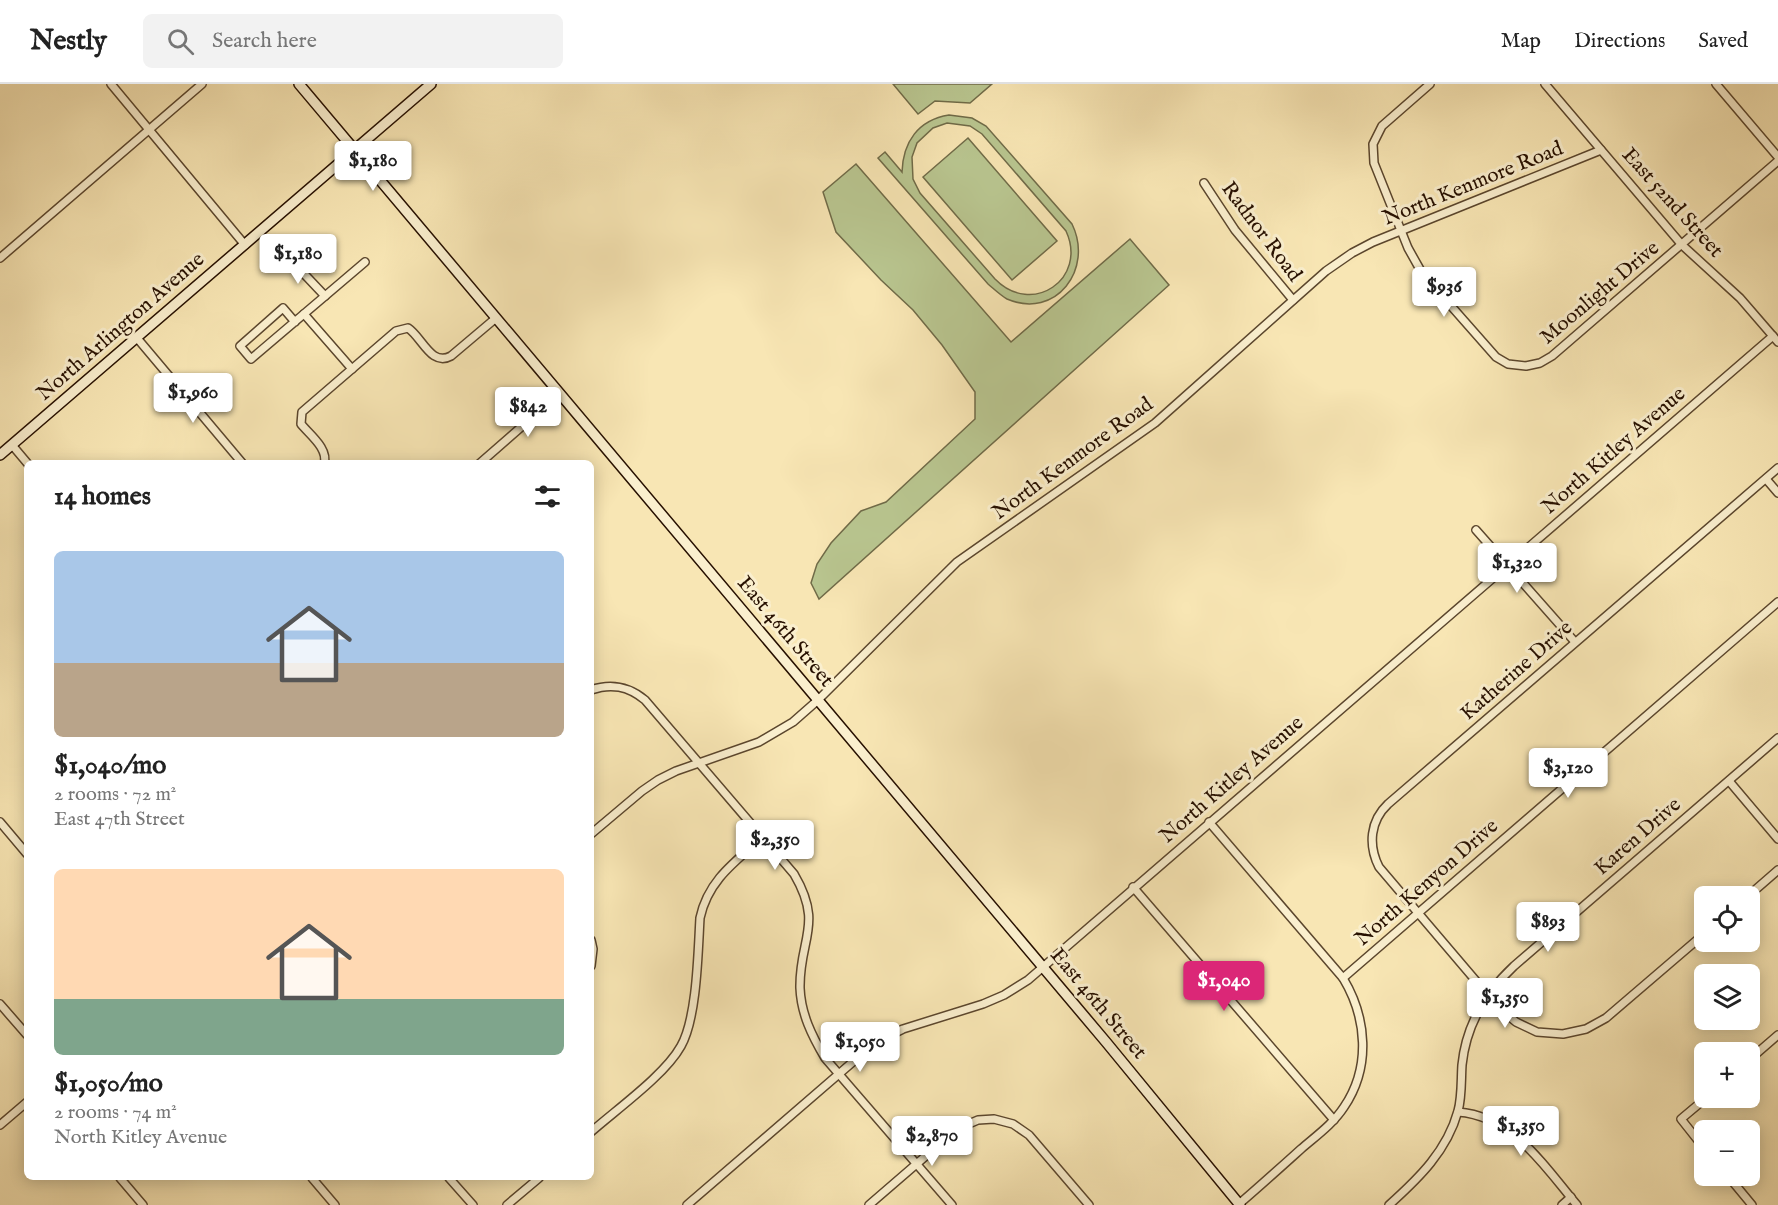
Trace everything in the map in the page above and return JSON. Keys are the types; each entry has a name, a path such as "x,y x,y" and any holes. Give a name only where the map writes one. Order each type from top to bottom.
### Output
{"main road":[{"name":"East 46th Street","path":"299,84 1166,1113 1240,1204"},
{"name":"North Arlington Avenue","path":"0,455 432,85"}],"street":[{"path":"111,84 245,245"},
{"path":"0,258 202,84"},
{"path":"1401,230 1374,163 1373,144 1377,132 1385,123 1430,84"},
{"name":"East 52nd Street","path":"1545,84 1682,244 1740,298 1775,339"},
{"path":"1716,84 1778,159"},
{"name":"North Kenmore Road","path":"594,832 651,784 672,772 766,738 790,724 818,700 957,562 1155,423 1326,271 1345,257 1401,230 1601,150"},
{"name":"Moonlight Drive","path":"1401,230 1422,273 1490,352 1505,363 1520,366 1537,364 1552,356 1778,159"},
{"name":"Radnor Road","path":"1204,183 1235,230 1293,300"},
{"path":"289,258 325,296"},
{"path":"295,322 284,308 240,346 251,359 295,322 365,262"},
{"path":"304,314 352,369"},
{"path":"325,460 325,451 302,424 301,414 396,331 404,328 413,331 434,357 442,360 448,358 496,318"},
{"path":"137,338 240,460"},
{"name":"North Kitley Avenue","path":"687,1205 874,1045 895,1032 917,1023 987,1003 1028,980 1508,564 1775,339"},
{"path":"484,460 560,393"},
{"path":"12,445 25,460"},
{"name":"Katherine Drive","path":"1418,913 1379,867 1373,852 1372,837 1377,819 1385,806 1778,468"},
{"path":"1766,479 1778,493"},
{"path":"1476,530 1575,642"},
{"name":"North Kenyon Drive","path":"1342,978 1778,602"},
{"path":"594,689 608,686 627,689 645,700 794,874 806,898 810,922 800,971 800,990 802,1009 815,1041 825,1058 952,1205"},
{"name":"Karen Drive","path":"1389,1205 1419,1178 1444,1144 1458,1112 1463,1058 1468,1034 1488,995 1514,966 1778,738"},
{"path":"1729,781 1778,839"},
{"path":"0,822 24,851"},
{"path":"1209,822 1342,978 1355,1001 1360,1016 1363,1039 1359,1076 1351,1094 1334,1120 1240,1204"},
{"path":"594,1129 667,1066 681,1047 688,1032 692,1013 700,918 707,896 722,873 763,837"},
{"path":"20,846 24,843"},
{"path":"1760,886 1778,870"},
{"path":"1133,887 1334,1120"},
{"path":"1418,913 1509,1017 1527,1028 1547,1034 1575,1033 1606,1018 1694,943"},
{"path":"0,1004 24,1032"},
{"path":"1760,1051 1778,1035"},
{"path":"0,1125 24,1105"},
{"path":"1694,1108 1681,1119 1694,1135"},
{"path":"1458,1112 1488,1120 1516,1136 1530,1149 1577,1205"},
{"path":"869,1205 963,1125 978,1120 993,1119 1013,1124 1029,1135 1089,1205"},
{"path":"122,1180 143,1205"},
{"path":"314,1180 335,1205"},
{"path":"451,1180 473,1205"},
{"path":"507,1205 537,1180"},
{"path":"1736,1186 1752,1205"},
{"path":"1562,1205 1571,1197"}],"green space":[{"path":"893,84 992,84 970,103 935,101 918,114"},
{"path":"949,115 972,118 986,126 1072,224 1078,241 1078,258 1074,273 1066,286 1055,296 1041,302 1025,304 999,294 878,158 885,152 902,172 905,151 914,134 921,127","holes":["947,123 970,126 982,134 1066,231 1071,248 1069,264 1063,277 1053,287 1040,293 1025,294 1010,290 995,279 920,193 913,179 912,157 917,143 933,128"]},
{"path":"968,138 1057,241 1012,280 923,177"},
{"path":"856,164 1011,342 1130,239 1169,285 819,599 811,583 817,564 831,543 861,511 886,502 975,419 975,392 942,345 913,310 836,232 823,192"}]}
